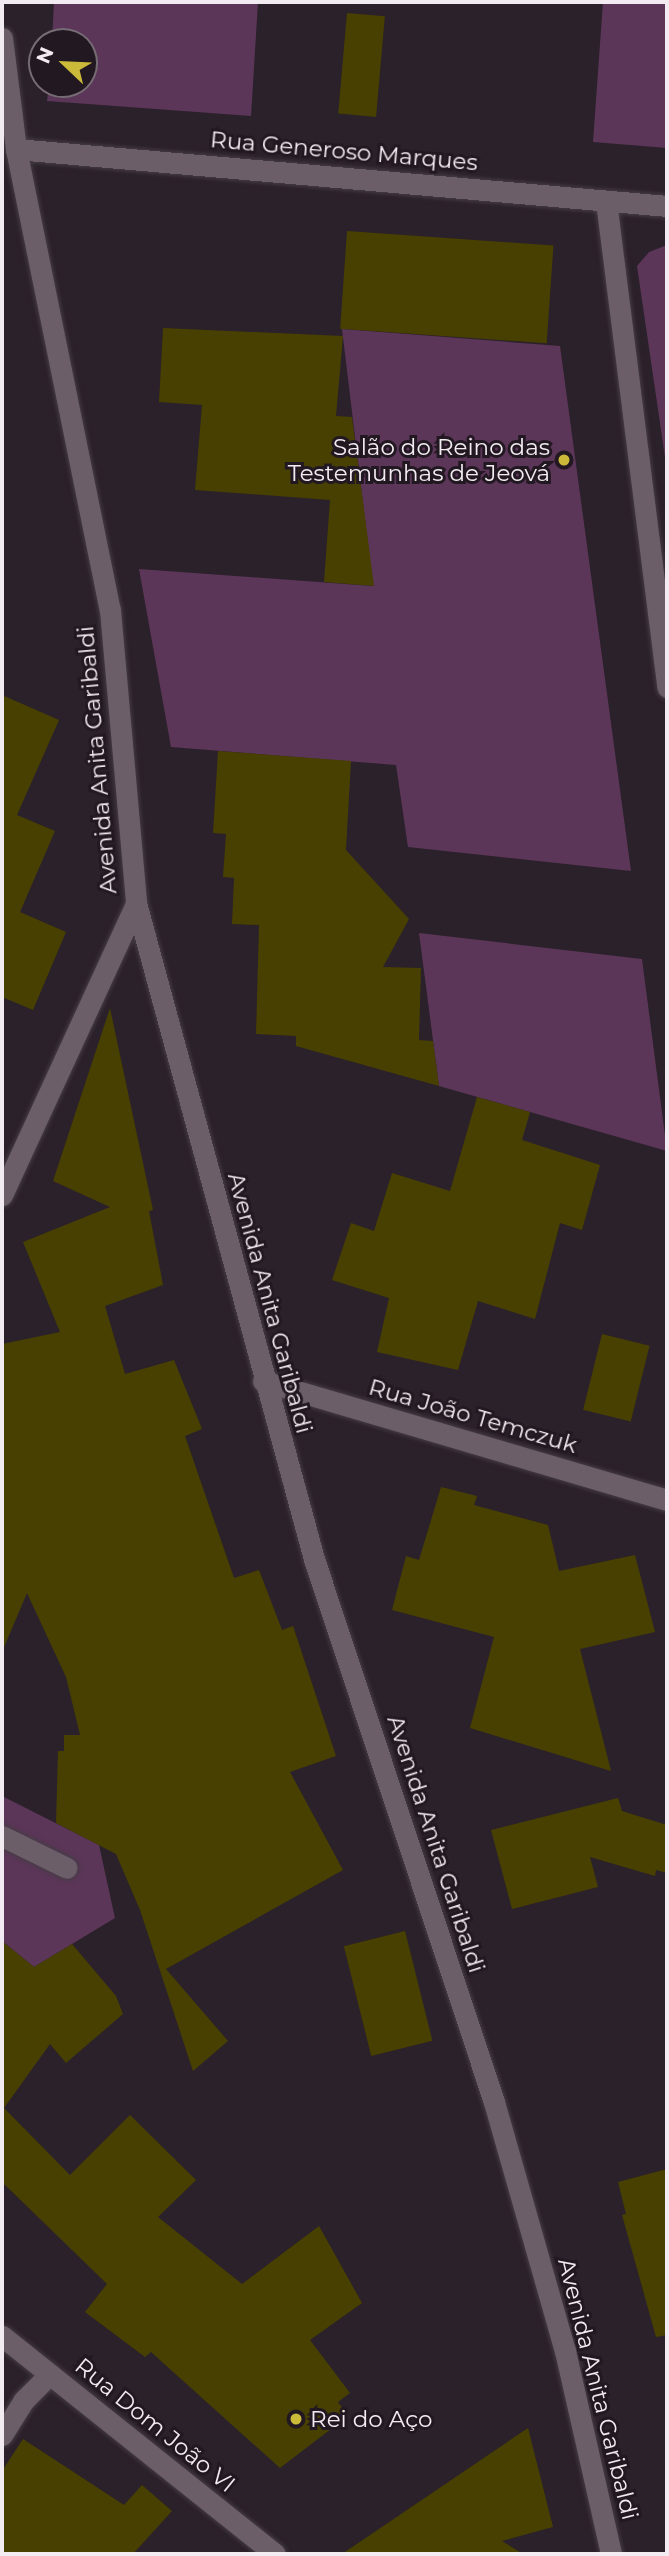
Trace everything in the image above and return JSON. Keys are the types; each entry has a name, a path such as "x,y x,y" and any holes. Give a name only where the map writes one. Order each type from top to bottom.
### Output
{"street":[{"name":"Avenida Anita Garibaldi","path":"2,38 16,149 110,610 136,903 263,1381 314,1559 494,2102 565,2351 611,2554"},
{"path":"2,127 16,149"},
{"name":"Rua Generoso Marques","path":"16,149 667,206"},
{"path":"606,201 667,687"},
{"path":"2,1195 136,903"},
{"name":"Rua João Temczuk","path":"263,1381 667,1500"},
{"path":"2,1836 67,1868"},
{"name":"Rua Dom João VI","path":"2,2336 275,2554"},
{"path":"2,2435 23,2401 50,2374"}],"shaded area":[{"path":"54,2 258,2 251,116 47,101 47,98 98,98 98,28 53,28"},
{"path":"603,2 667,2 667,148 593,142"},
{"path":"667,245 667,471 637,266 649,252"},
{"path":"342,329 560,346 631,871 408,847 396,765 171,747 139,569 373,586"},
{"path":"419,933 642,959 667,1151 439,1086"},
{"path":"2,1796 99,1845 115,1918 34,1967 2,1941"}],"building":[{"path":"347,13 385,16 376,117 338,114"},
{"path":"347,231 553,245 547,343 340,329"},
{"path":"163,328 343,336 336,416 352,417 374,586 324,582 330,500 195,490 202,405 159,402"},
{"path":"2,695 59,720 17,815 55,831 20,912 66,932 33,1010 2,997"},
{"path":"218,751 351,761 346,850 409,919 383,967 421,968 419,1040 433,1041 439,1086 296,1046 296,1036 256,1034 259,925 232,924 234,878 223,877 226,834 213,833"},
{"path":"110,1008 153,1210 149,1211 163,1285 105,1306 125,1374 174,1360 202,1429 185,1436 234,1578 259,1570 282,1630 293,1626 336,1756 290,1772 343,1870 166,1969 228,2041 193,2071 140,1910 116,1854 56,1823 58,1751 64,1751 64,1735 80,1735 66,1677 27,1593 2,1652 2,1344 60,1332 23,1242 110,1207 53,1181"},
{"path":"477,1097 530,1112 522,1140 600,1165 582,1230 560,1223 535,1319 478,1301 458,1370 377,1352 389,1298 332,1280 351,1223 374,1231 392,1173 450,1191"},
{"path":"602,1334 650,1346 631,1422 583,1410"},
{"path":"441,1487 477,1496 474,1505 548,1525 559,1571 635,1555 655,1632 580,1649 611,1771 470,1728 494,1637 392,1610 406,1556 419,1560"},
{"path":"618,1798 622,1811 667,1825 667,1873 656,1870 655,1876 590,1857 598,1887 512,1909 491,1830"},
{"path":"405,1931 432,2041 371,2056 344,1946"},
{"path":"2,1941 34,1967 72,1944 116,1996 123,2014 66,2063 50,2044 4,2108 70,2175 130,2115 196,2180 158,2217 242,2284 319,2226 362,2303 310,2340 350,2393 338,2402 348,2416 280,2468 151,2352 145,2357 85,2312 107,2284 2,2182"},
{"path":"667,2169 667,2335 656,2337 622,2215 626,2214 618,2182"},
{"path":"528,2428 553,2527 502,2541 523,2554 342,2554"},
{"path":"23,2439 124,2505 142,2485 172,2511 133,2554 2,2554 2,2471"}],"place":[{"name":"Salão do Reino das Testemunhas de Jeová","path":"564,460"},
{"name":"Rei do Aço","path":"296,2419"}]}
